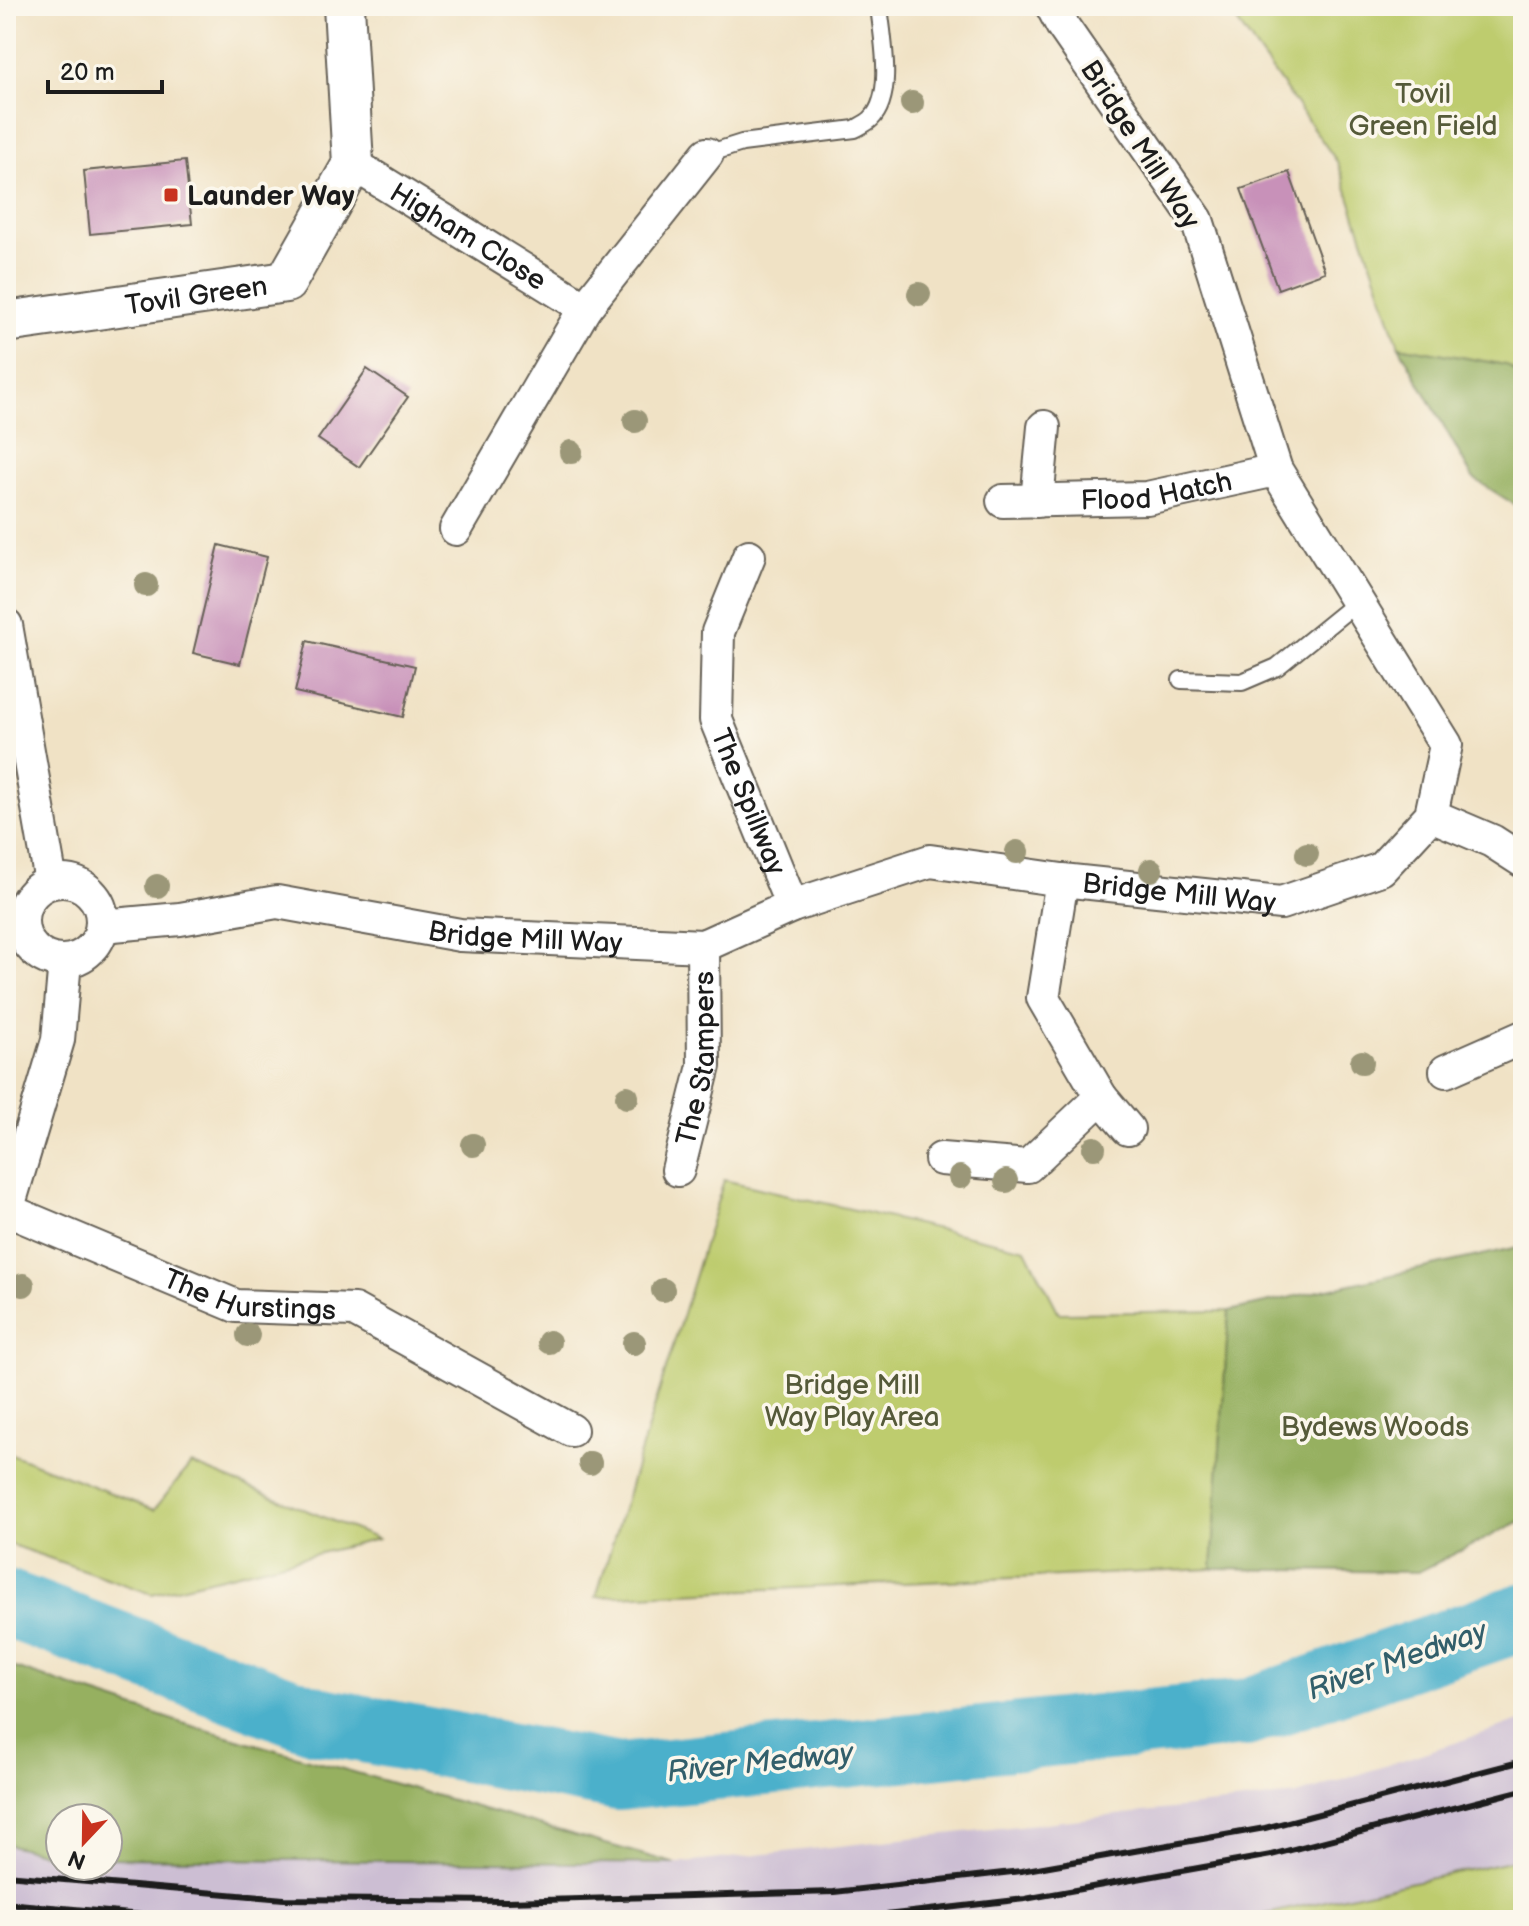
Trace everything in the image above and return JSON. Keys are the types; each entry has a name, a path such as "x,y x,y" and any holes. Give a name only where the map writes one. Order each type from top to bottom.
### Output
{"street":[{"path":"344,6 353,164"},
{"name":"Bridge Mill Way","path":"102,926 180,919 277,902 460,935 703,946 792,906 930,861 1062,880 1281,903 1381,869 1431,815 1446,745 1276,470 1197,220 1052,6"},
{"path":"456,529 585,308 707,154"},
{"name":"Higham Close","path":"353,164 585,308"},
{"name":"Tovil Green","path":"6,322 286,282 353,164"},
{"name":"Flood Hatch","path":"1037,501 1044,427"},
{"name":"Flood Hatch","path":"1003,501 1147,498 1276,470"},
{"name":"The Spillway","path":"749,556 718,632 716,720 792,906"},
{"path":"6,625 51,882"},
{"path":"1431,815 1492,841 1523,861"},
{"path":"1062,880 1043,998 1101,1097 1128,1129"},
{"path":"64,881 88,890 96,899 102,926 90,950 78,958 65,961 38,954 14,922 30,896 51,882 64,881"},
{"name":"The Stampers","path":"678,1170 704,1066 703,946"},
{"path":"7,1212 58,1040 65,961"},
{"path":"1446,1071 1523,1037"},
{"path":"941,1159 1028,1166 1101,1097"},
{"name":"The Hurstings","path":"7,1212 236,1306 354,1310 571,1430"}],"lane":[{"path":"707,154 742,143 855,129 871,120 881,104 885,82 879,6"},
{"path":"1181,680 1242,682 1277,667 1357,602"}],"shaded area":[{"path":"1523,1720 1523,1858 1253,1917 1229,1920 6,1920 6,1844 44,1854 44,1882 124,1882 124,1858 676,1864 1297,1795"}],"green space":[{"name":"Tovil Green Field","path":"1226,6 1523,6 1523,377 1505,365 1399,346 1338,163"},
{"path":"1399,346 1506,365 1523,377 1523,510 1473,478"},
{"name":"Bridge Mill Way Play Area","path":"724,1180 1026,1249 1059,1313 1229,1311 1212,1569 596,1597"},
{"name":"Bydews Woods","path":"1523,1246 1523,1520 1418,1572 1212,1569 1229,1311"},
{"path":"6,1452 154,1510 191,1464 378,1539 152,1594 6,1543"},
{"path":"6,1665 182,1723 676,1864 124,1858 124,1802 44,1802 44,1854 6,1844"},
{"path":"1523,1858 1523,1920 1254,1920 1253,1917"}],"building":[{"path":"185,161 192,224 90,234 84,171"},
{"path":"1289,172 1325,272 1278,289 1241,189"},
{"path":"367,369 408,397 359,467 318,439"},
{"path":"219,545 267,557 240,664 193,653"},
{"path":"307,641 415,666 403,717 295,692"}],"waterway":[{"name":"River Medway","path":"6,1603 316,1720 619,1777 1245,1713 1523,1617"}],"railway":[{"path":"6,1875 284,1899 507,1901 834,1892 1021,1871 1265,1828 1523,1761"},
{"path":"842,1920 1025,1899 1271,1855 1523,1790"},
{"path":"6,1903 199,1920"}],"place":[{"name":"Launder Way","path":"171,195"}]}
